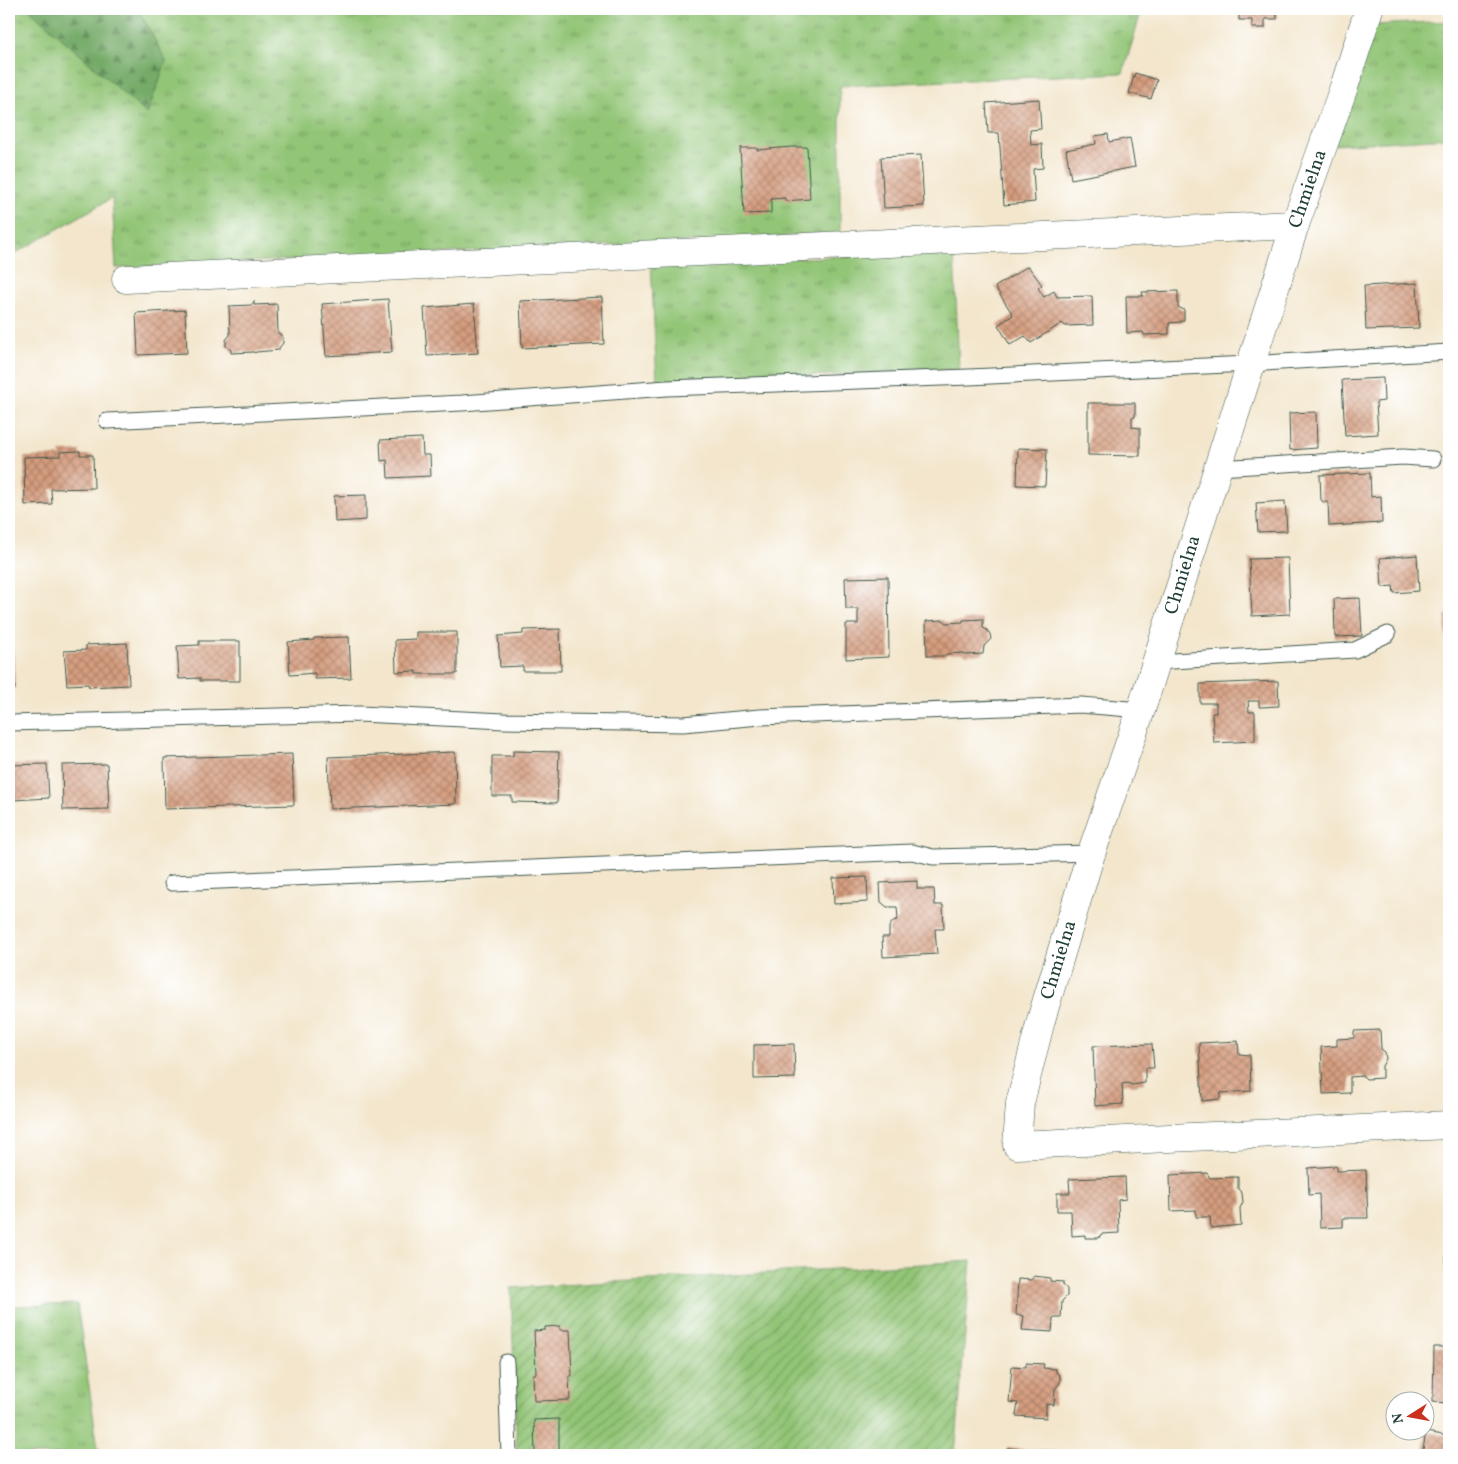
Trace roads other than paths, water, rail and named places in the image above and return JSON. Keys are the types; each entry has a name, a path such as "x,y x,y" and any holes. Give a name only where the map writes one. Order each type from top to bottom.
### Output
{"street":[{"name":"Chmielna","path":"1368,9 1345,84 1295,225 1141,710 1092,853 1034,1048 1020,1103 1017,1145 1449,1125"},
{"path":"126,279 975,238 1295,225"}],"lane":[{"path":"107,421 462,403 667,388 979,377 1449,352"},
{"path":"1217,468 1403,457 1433,459"},
{"path":"1156,662 1355,650 1388,634"},
{"path":"9,723 360,714 504,721 683,724 760,717 1081,704 1141,710"},
{"path":"172,883 912,852 933,858 1092,853"},
{"path":"506,1362 509,1455"}]}
